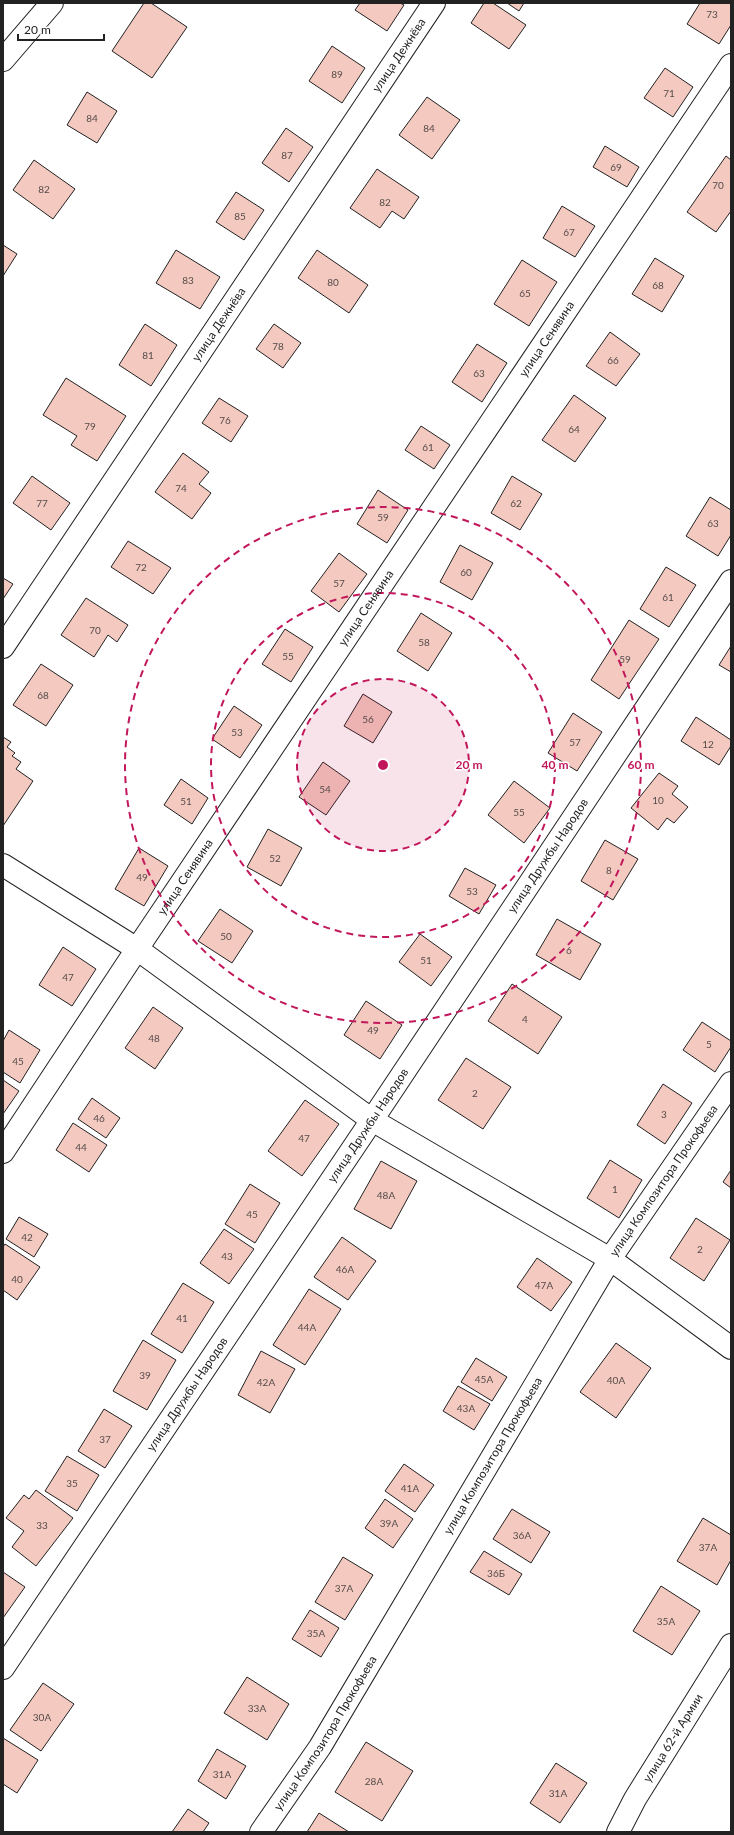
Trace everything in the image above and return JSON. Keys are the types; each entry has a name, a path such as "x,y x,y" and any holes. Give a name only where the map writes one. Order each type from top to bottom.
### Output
{"street":[{"path":"3,60 52,3"},
{"name":"улица Дежнёва","path":"3,646 434,3"},
{"name":"улица Сенявина","path":"3,1152 137,949 731,64"},
{"name":"улица Дружбы Народов","path":"3,1668 372,1120 731,581"},
{"path":"3,865 137,949 372,1120 610,1259 731,1348"},
{"name":"улица Композитора Прокофьева","path":"261,1832 320,1747 610,1259 731,1083"},
{"name":"улица 62-й Армии","path":"618,1832 635,1798 731,1645"}],"building":[{"path":"144,3 151,3 187,27 152,78 112,51"},
{"path":"360,3 400,3 404,5 387,31 355,10"},
{"path":"484,3 493,3 526,25 509,49 471,23"},
{"path":"507,3 524,3 519,11"},
{"path":"700,3 731,3 731,25 719,44 687,24"},
{"path":"332,46 365,68 342,103 309,81"},
{"path":"665,68 693,87 673,117 644,98"},
{"path":"87,92 117,111 97,143 67,125"},
{"path":"427,97 460,120 432,159 399,135"},
{"path":"286,128 313,147 289,182 262,163"},
{"path":"605,146 639,167 627,187 593,167"},
{"path":"726,156 731,160 731,211 716,232 687,212"},
{"path":"34,160 75,189 53,219 13,190"},
{"path":"377,169 419,197 404,219 392,211 380,228 350,208"},
{"path":"236,192 264,210 244,240 216,222"},
{"path":"562,206 595,226 575,257 543,238"},
{"path":"3,245 17,254 3,276"},
{"path":"176,250 220,277 200,309 156,283"},
{"path":"317,250 368,285 349,313 298,278"},
{"path":"655,258 684,276 662,312 632,294"},
{"path":"522,260 557,282 529,326 494,304"},
{"path":"145,324 177,345 151,386 119,365"},
{"path":"274,324 301,343 283,368 256,349"},
{"path":"610,332 640,354 616,386 586,366"},
{"path":"477,344 507,363 482,402 452,382"},
{"path":"66,378 126,416 97,461 71,445 77,436 43,415"},
{"path":"574,395 606,418 575,462 542,440"},
{"path":"219,398 248,416 231,442 202,423"},
{"path":"421,426 450,445 434,469 405,450"},
{"path":"183,453 209,472 199,484 211,493 192,519 155,492"},
{"path":"32,476 70,503 51,530 13,503"},
{"path":"512,476 542,494 520,530 491,513"},
{"path":"378,490 408,510 387,543 357,524"},
{"path":"710,497 731,510 731,535 718,556 686,536"},
{"path":"128,541 171,568 153,594 111,567"},
{"path":"460,545 493,563 472,600 440,582"},
{"path":"339,553 367,574 339,612 311,591"},
{"path":"666,567 696,585 669,627 640,609"},
{"path":"3,578 13,584 3,599"},
{"path":"86,598 128,625 117,642 108,635 94,657 61,635"},
{"path":"421,613 452,633 428,671 397,651"},
{"path":"629,620 659,639 619,699 591,680"},
{"path":"285,629 313,647 291,682 262,664"},
{"path":"731,646 731,672 719,665"},
{"path":"41,664 73,685 46,726 13,705"},
{"path":"363,694 392,712 373,743 344,726"},
{"path":"234,706 262,725 240,758 212,739"},
{"path":"573,713 602,732 577,771 548,753"},
{"path":"696,717 731,740 731,746 719,765 681,741"},
{"path":"3,737 11,742 7,747 15,753 12,756 21,762 16,769 33,781 3,826"},
{"path":"323,762 350,781 326,815 299,797"},
{"path":"659,773 678,786 672,794 688,807 674,823 667,818 658,830 631,808"},
{"path":"181,779 208,798 192,824 164,805"},
{"path":"514,781 550,808 524,843 488,815"},
{"path":"268,829 302,848 281,886 247,867"},
{"path":"605,840 638,859 613,900 581,881"},
{"path":"139,848 168,866 144,906 115,889"},
{"path":"465,868 496,885 479,914 449,896"},
{"path":"220,909 253,931 232,963 198,941"},
{"path":"557,919 601,944 580,980 536,955"},
{"path":"420,934 452,957 431,986 399,962"},
{"path":"63,947 96,969 72,1006 39,985"},
{"path":"512,984 562,1017 538,1054 488,1021"},
{"path":"366,1001 402,1025 380,1059 344,1035"},
{"path":"153,1007 183,1028 155,1069 125,1048"},
{"path":"702,1022 731,1041 731,1047 715,1072 683,1050"},
{"path":"9,1030 40,1050 20,1083 3,1072 3,1041"},
{"path":"466,1058 511,1087 483,1129 438,1100"},
{"path":"3,1080 19,1091 3,1114"},
{"path":"663,1084 692,1103 665,1144 637,1125"},
{"path":"92,1098 120,1118 106,1138 78,1119"},
{"path":"305,1100 339,1124 302,1176 268,1151"},
{"path":"73,1123 107,1145 89,1172 56,1150"},
{"path":"610,1160 642,1180 619,1218 587,1198"},
{"path":"381,1161 417,1181 391,1229 354,1209"},
{"path":"731,1170 731,1188 723,1182"},
{"path":"250,1184 280,1203 255,1243 225,1224"},
{"path":"19,1217 48,1234 34,1257 6,1239"},
{"path":"696,1218 730,1240 704,1281 670,1258"},
{"path":"224,1229 254,1249 229,1284 200,1263"},
{"path":"342,1237 376,1261 348,1300 314,1277"},
{"path":"5,1244 40,1267 17,1300 3,1290 3,1247"},
{"path":"537,1258 572,1282 551,1311 517,1287"},
{"path":"183,1283 214,1302 182,1353 151,1334"},
{"path":"309,1289 341,1309 305,1365 273,1345"},
{"path":"143,1340 176,1360 147,1410 113,1391"},
{"path":"616,1343 651,1368 616,1418 580,1392"},
{"path":"261,1351 295,1369 270,1413 238,1395"},
{"path":"476,1358 507,1377 492,1401 461,1382"},
{"path":"458,1386 490,1404 474,1430 443,1411"},
{"path":"104,1409 132,1426 105,1468 78,1451"},
{"path":"67,1456 99,1475 77,1511 45,1491"},
{"path":"404,1464 434,1485 415,1512 385,1491"},
{"path":"36,1490 73,1518 36,1566 12,1547 24,1531 6,1518 24,1495 29,1499"},
{"path":"385,1499 413,1519 393,1548 365,1528"},
{"path":"512,1509 550,1532 531,1563 493,1539"},
{"path":"703,1518 731,1535 731,1560 717,1585 677,1561"},
{"path":"484,1551 522,1574 509,1595 470,1572"},
{"path":"343,1557 373,1575 345,1620 315,1602"},
{"path":"3,1572 25,1587 3,1618"},
{"path":"661,1586 700,1611 672,1655 633,1631"},
{"path":"310,1610 339,1628 321,1657 292,1639"},
{"path":"247,1677 289,1704 267,1740 224,1713"},
{"path":"43,1683 74,1704 41,1751 10,1730"},
{"path":"3,1738 38,1760 17,1793 3,1784"},
{"path":"366,1742 413,1771 382,1821 335,1792"},
{"path":"217,1749 246,1766 226,1799 198,1781"},
{"path":"556,1763 587,1783 560,1823 530,1803"},
{"path":"188,1809 209,1823 203,1832 172,1832"},
{"path":"319,1813 349,1832 307,1832"}]}
